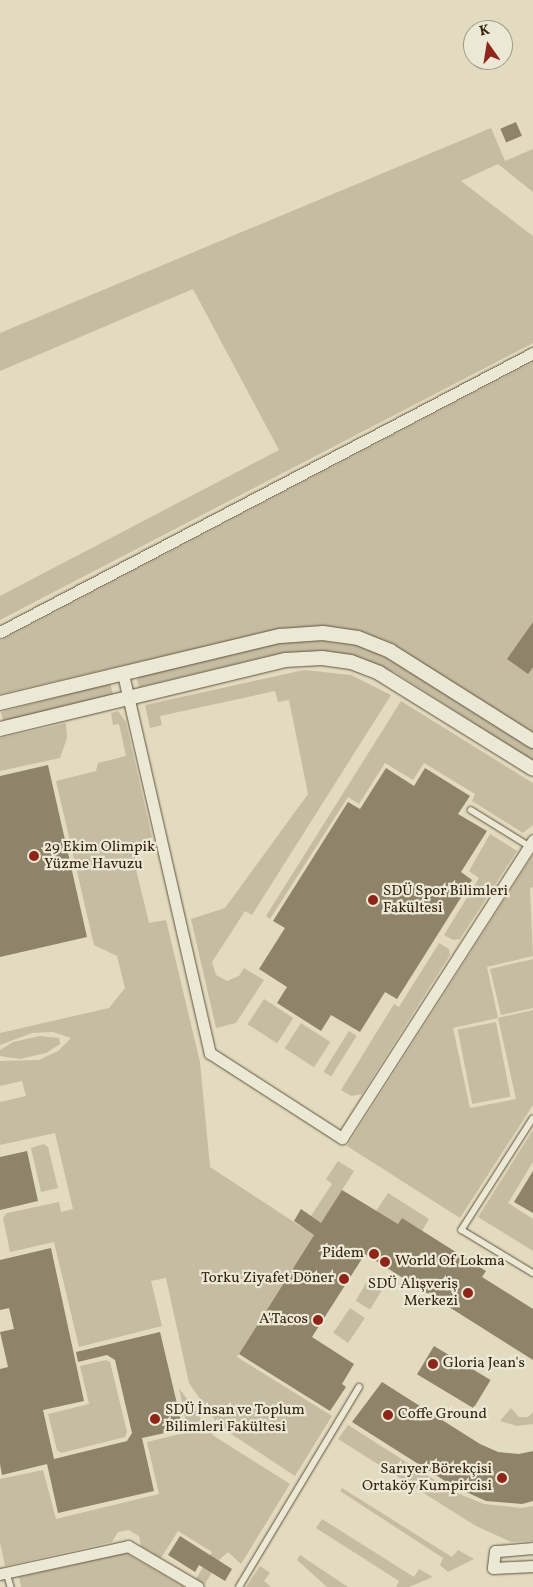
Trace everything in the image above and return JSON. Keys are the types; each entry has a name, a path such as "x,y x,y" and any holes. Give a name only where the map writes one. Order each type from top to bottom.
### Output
{"street":[{"path":"0,632 533,352"},
{"path":"0,703 280,636 306,632 341,635 390,651 533,741"},
{"path":"0,729 285,660 336,659 385,677 533,769"},
{"path":"123,674 210,1053 342,1138 531,843"},
{"path":"4,1573 128,1546 198,1587"},
{"path":"533,1548 495,1551 493,1568 533,1566"}],"lane":[{"path":"471,810 531,843"},
{"path":"533,1119 462,1230 533,1273"},
{"path":"238,1587 359,1387"},
{"path":"4,1573 11,1587"}],"shaded area":[{"path":"491,128 505,161 533,149 533,192 498,164 461,181 533,236 533,343 0,620 0,596 279,450 193,289 0,371 0,333"},
{"path":"533,362 533,733 394,646 363,633 329,626 278,629 0,694 0,641"},
{"path":"311,639 359,646 389,658 533,749 533,761 396,673 364,659 329,651 277,654 139,687 137,679 141,675 275,643"},
{"path":"304,670 351,675 391,695 252,915 245,911 212,962 216,975 227,981 239,976 244,968 264,980 236,1023 216,1028 191,919 225,908 308,794 289,700 278,702 275,691 160,716 162,725 150,728 145,705"},
{"path":"110,683 113,694 4,723 1,712"},
{"path":"401,701 533,783 533,825 523,833 472,801 475,794 424,763 413,780 385,763 359,804 348,797 270,919 266,916"},
{"path":"118,711 126,722 152,837 139,846 134,861 149,923 166,920 200,1062 210,1167 303,1228 332,1184 326,1179 338,1161 354,1171 237,1357 332,1416 295,1476 219,1426 189,1383 166,1278 151,1281 162,1326 79,1347 54,1242 10,1252 3,1218 7,1213 59,1202 61,1212 73,1209 55,1133 0,1145 0,1102 26,1096 22,1081 0,1086 0,1061 39,1060 58,1051 71,1038 53,1032 32,1033 0,1045 0,1033 109,1008 125,988 117,956 94,945 56,781 96,771 98,763 126,756 119,724 113,725 111,713"},
{"path":"66,723 67,738 60,758 0,771 0,738"},
{"path":"490,834 517,851 460,939 453,940 444,935 479,878 469,871"},
{"path":"533,855 533,887 530,888 533,956 487,967 498,1018 533,1010 533,1105 460,1218 347,1146","holes":["498,1018 516,1099 470,1108 453,1028"]},
{"path":"439,943 449,949 450,955 362,1094 351,1096 341,1090 394,1004 399,1007"},
{"path":"533,959 533,1008 501,1015 490,969"},
{"path":"264,999 293,1018 277,1043 248,1024"},
{"path":"496,1022 511,1097 472,1104 458,1029"},
{"path":"301,1023 330,1042 314,1067 285,1048"},
{"path":"349,1031 357,1036 331,1076 324,1072"},
{"path":"40,1036 59,1038 60,1044 46,1053 20,1059 0,1056 0,1050 13,1042"},
{"path":"533,1130 533,1162 508,1203 533,1219 533,1251 478,1217"},
{"path":"44,1144 48,1147 58,1188 41,1192 31,1148"},
{"path":"388,1193 429,1219 422,1231 402,1218 398,1224 376,1211"},
{"path":"371,1275 386,1284 370,1309 356,1301"},
{"path":"350,1308 365,1318 348,1343 333,1333"},
{"path":"106,1360 110,1362 127,1432 125,1437 61,1453 57,1450 48,1414 89,1404 80,1366"},
{"path":"179,1388 214,1436 290,1484 241,1564 228,1552 219,1560 205,1584 196,1579 212,1552 178,1531 161,1558 141,1546 139,1536 129,1530 118,1532 112,1542 5,1566 0,1542 0,1479 43,1470 56,1519 159,1494 147,1442 188,1432"},
{"path":"511,1408 519,1417 528,1417 533,1412 533,1424 517,1426 500,1421"},
{"path":"348,1425 452,1491 484,1504 521,1508 533,1506 533,1541 511,1542 476,1526 338,1439"},
{"path":"342,1488 452,1557 458,1550 474,1559 448,1572 440,1565 443,1558 340,1491"},
{"path":"322,1519 414,1577 419,1569 433,1577 409,1587 396,1587 399,1581 316,1528"},
{"path":"126,1553 184,1587 21,1587 19,1577"},
{"path":"300,1555 348,1587 327,1587 297,1560"},
{"path":"260,1566 270,1573 264,1581 271,1587 246,1587"}],"building":[{"path":"516,122 522,136 506,142 500,129"},
{"path":"533,622 533,667 528,674 507,659"},
{"name":"29 Ekim Olimpik Yüzme Havuzu","path":"48,765 87,937 0,957 0,776"},
{"name":"SDÜ Spor Bilimleri Fakültesi","path":"386,768 414,786 425,768 470,796 458,814 487,831 461,872 472,880 397,999 385,992 360,1032 331,1015 321,1031 277,1003 287,987 259,969 285,928 273,921 348,802 360,809"},
{"path":"27,1151 38,1201 0,1210 0,1157"},
{"path":"533,1171 533,1213 514,1202"},
{"name":"SDÜ Alışveriş Merkezi","path":"342,1190 398,1224 402,1218 486,1271 482,1277 533,1309 533,1360 365,1254 312,1337 354,1364 342,1384 346,1387 330,1411 239,1354 314,1235 294,1221 301,1209 321,1223"},
{"name":"SDÜ İnsan ve Toplum Bilimleri Fakültesi","path":"51,1248 84,1401 43,1410 54,1459 127,1441 132,1433 115,1360 107,1355 78,1362 76,1352 160,1332 183,1429 142,1438 154,1491 58,1513 47,1464 2,1475 0,1464 0,1369 8,1367 0,1332 14,1329 9,1308 0,1310 0,1260"},
{"name":"SDÜ Alışveriş Merkezi","path":"434,1346 491,1380 474,1408 417,1374"},
{"path":"382,1382 480,1444 498,1452 519,1454 533,1451 533,1501 522,1504 486,1501 453,1486 352,1422"},
{"path":"180,1536 232,1569 225,1581 199,1565 195,1572 168,1555"}],"place":[{"name":"29 Ekim Olimpik Yüzme Havuzu","path":"34,856"},
{"name":"SDÜ Spor Bilimleri Fakültesi","path":"373,900"},
{"name":"Pidem","path":"374,1254"},
{"name":"World Of Lokma","path":"385,1262"},
{"name":"Torku Ziyafet Döner","path":"344,1279"},
{"name":"SDÜ Alışveriş Merkezi","path":"468,1293"},
{"name":"A'Tacos","path":"318,1320"},
{"name":"Gloria Jean's","path":"433,1364"},
{"name":"Coffe Ground","path":"388,1415"},
{"name":"SDÜ İnsan ve Toplum Bilimleri Fakültesi","path":"155,1419"},
{"name":"Sarıyer Börekçisi Ortaköy Kumpircisi","path":"502,1478"}]}
